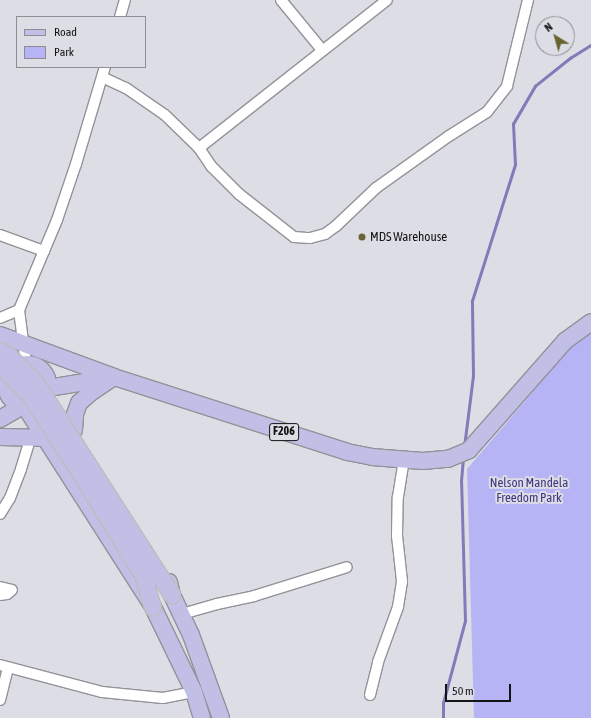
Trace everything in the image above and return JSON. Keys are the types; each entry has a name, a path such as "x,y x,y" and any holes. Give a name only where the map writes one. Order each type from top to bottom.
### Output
{"main road":[{"name":"F206","path":"0,335 114,377 347,452 404,461 448,459 463,454 565,341 591,322"},
{"path":"565,341 591,334"},
{"path":"0,340 26,364 32,365 43,371 48,382 48,388 45,396 40,402 24,406 0,419"},
{"path":"0,351 8,355 36,383 172,595 182,614 221,718"},
{"path":"45,351 26,364 15,368 2,384 11,398 24,406 39,435 153,607 194,692 202,718"},
{"path":"0,365 30,394 76,466 143,575 153,607"},
{"path":"48,388 114,377"},
{"path":"74,430 75,414 79,403 90,393 114,377"},
{"path":"48,388 162,567 168,578 172,595"},
{"path":"39,435 47,420 52,417 65,416"},
{"path":"0,437 39,435"}],"street":[{"path":"120,16 125,0"},
{"path":"282,0 322,50"},
{"path":"200,148 387,0"},
{"path":"102,77 126,88 165,115 200,148 212,166 239,194 294,237 310,238 325,234 376,188 487,112 507,86 528,0"},
{"path":"26,364 19,310 44,251 76,164 105,68"},
{"path":"0,235 44,251"},
{"path":"0,318 19,310"},
{"path":"0,514 10,498 21,470 39,435"},
{"path":"370,695 378,662 398,607 402,581 397,536 398,497 404,461"},
{"path":"182,614 217,604 254,596 347,567"},
{"path":"0,587 12,590 7,594 0,595"},
{"path":"0,700 4,667 102,692 163,698 194,692"}],"green space":[{"name":"Nelson Mandela Freedom Park","path":"583,329 591,329 591,718 474,718 467,469 532,393"}],"waterway":[{"path":"464,447 473,376 472,301 515,165 513,124 535,86 570,58 591,45"},
{"path":"443,718 443,703 465,621 461,481 463,460"}],"place":[{"name":"MDS Warehouse","path":"362,237"}]}
